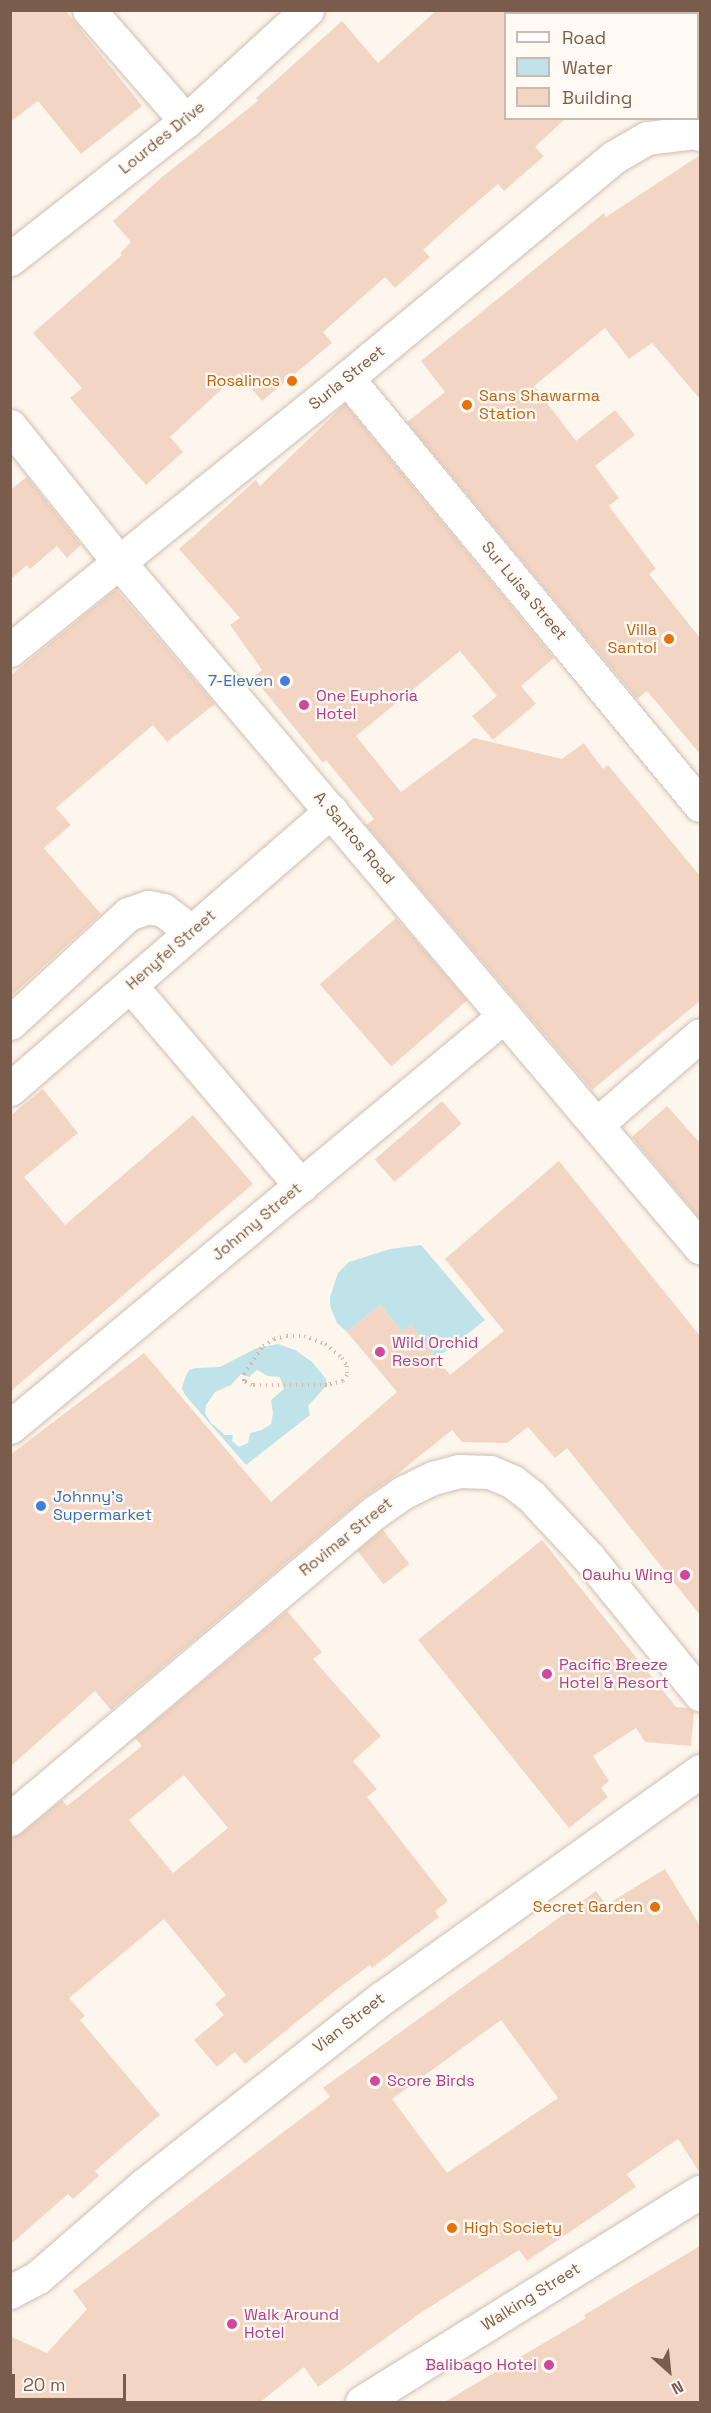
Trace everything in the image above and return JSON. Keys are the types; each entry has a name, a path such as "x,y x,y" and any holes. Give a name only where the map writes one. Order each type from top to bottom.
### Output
{"street":[{"path":"89,10 186,121"},
{"name":"Lourdes Drive","path":"10,259 186,121 308,10"},
{"name":"Surla Street","path":"10,650 347,378 614,157 647,138 698,133"},
{"name":"Sur Luisa Street","path":"347,378 700,805"},
{"name":"A. Santos Road","path":"10,426 118,561 700,1247"},
{"name":"Henyfel Street","path":"10,1089 331,811"},
{"path":"10,1023 128,914 148,907 163,910 192,932"},
{"path":"130,985 301,1186"},
{"name":"Johnny Street","path":"10,1427 504,1016"},
{"path":"597,1124 700,1035"},
{"name":"Rovimar Street","path":"10,1819 375,1512 413,1487 433,1478 459,1471 490,1472 513,1482 532,1497 589,1558 700,1694"},
{"name":"Vian Street","path":"10,2292 38,2277 144,2185 382,1998 700,1771"},
{"name":"Walking Street","path":"362,2403 700,2192"}],"path":[{"path":"287,1336 304,1336 325,1344 342,1358 347,1366 347,1375 343,1381 327,1385 285,1385 247,1384 244,1374 263,1346 287,1336"}],"water":[{"path":"421,1245 485,1320 436,1359 411,1325 402,1332 380,1305 347,1332 337,1323 330,1306 330,1297 338,1273 349,1262 390,1249"},
{"path":"278,1344 295,1350 312,1362 326,1379 327,1385 308,1406 310,1415 246,1465 185,1395 182,1388 189,1370 220,1367 257,1348","holes":["257,1370 268,1376 280,1377 284,1389 271,1400 273,1413 271,1424 262,1430 250,1433 248,1443 239,1447 232,1441 233,1435 225,1435 211,1423 205,1413 206,1405 215,1392 231,1385 241,1374 249,1377"]}],"building":[{"path":"10,10 65,10 142,106 81,154 38,101 10,122"},
{"path":"437,10 506,10 504,12 504,120 564,120 535,147 544,156 504,191 498,184 455,221 423,250 430,257 395,288 385,277 323,332 332,343 262,401 239,373 170,437 183,452 146,485 70,398 82,388 33,333 122,255 120,253 131,242 113,221 162,177 258,101 256,98 342,21 378,63"},
{"path":"700,155 700,399 652,343 629,359 605,328 534,386 576,441 615,410 635,435 595,466 619,498 609,506 656,569 649,574 700,638 700,754 647,691 637,699 407,422 445,392 421,361 604,213 606,217"},
{"path":"345,404 554,658 521,686 536,704 493,740 472,716 497,696 460,651 356,736 401,792 474,738 562,759 584,743 603,769 608,765 700,876 700,1001 592,1090 366,825 374,819 326,760 323,763 253,677 262,670 230,625 240,618 179,549 256,480 260,486"},
{"path":"27,477 81,545 67,558 57,546 30,569 27,565 10,580 10,490"},
{"path":"116,589 215,704 167,742 153,725 56,808 71,825 44,848 101,914 10,997 10,676"},
{"path":"396,918 468,1000 391,1067 320,984"},
{"path":"43,1089 78,1133 24,1177 65,1225 193,1115 253,1184 10,1392 10,1116"},
{"path":"442,1101 462,1124 395,1182 375,1159"},
{"path":"667,1106 700,1143 700,1219 632,1137"},
{"path":"559,1161 700,1336 700,1615 567,1448 555,1458 528,1427 507,1443 462,1442 452,1430 363,1498 111,1710 95,1691 10,1767 10,1455 144,1353 271,1502 397,1392 347,1332 380,1305 402,1332 411,1325 450,1375 504,1331 445,1259"},
{"path":"383,1530 409,1564 383,1584 357,1550"},
{"name":"Pacific Breeze Hotel & Resort","path":"542,1540 676,1707 688,1708 694,1712 691,1746 645,1742 636,1728 593,1756 609,1781 601,1788 608,1797 569,1828 418,1640"},
{"path":"287,1611 322,1652 313,1659 381,1736 353,1761 377,1789 367,1797 448,1901 435,1911 439,1917 372,1968 370,1965 336,1990 245,2064 235,2052 217,2067 194,2040 224,2015 215,2004 226,1995 164,1919 69,1998 85,2016 80,2020 160,2115 95,2171 99,2176 73,2199 68,2194 10,2245 10,1839 22,1833 62,1800 67,1806 142,1746 135,1738","holes":["184,1775 228,1828 173,1873 129,1820"]},
{"path":"665,1869 700,1926 700,2173 678,2139 627,2174 636,2187 527,2261 519,2250 419,2314 318,2387 304,2367 259,2403 10,2403 10,2336 47,2353 87,2309 73,2291 330,2097 323,2088 596,1891 606,1905","holes":["501,2020 558,2098 447,2173 392,2099"]},
{"path":"700,2246 700,2403 443,2403 586,2318 584,2315"}],"place":[{"name":"Rosalinos","path":"292,381"},
{"name":"Sans Shawarma Station","path":"467,405"},
{"name":"Villa Santol","path":"669,639"},
{"name":"7-Eleven","path":"285,681"},
{"name":"One Euphoria Hotel","path":"304,705"},
{"name":"Wild Orchid Resort","path":"380,1352"},
{"name":"Johnny's Supermarket","path":"41,1506"},
{"name":"Oauhu Wing","path":"685,1575"},
{"name":"Pacific Breeze Hotel & Resort","path":"547,1674"},
{"name":"Secret Garden","path":"655,1907"},
{"name":"Score Birds","path":"375,2081"},
{"name":"High Society","path":"452,2228"},
{"name":"Walk Around Hotel","path":"232,2324"},
{"name":"Balibago Hotel","path":"549,2365"}]}
